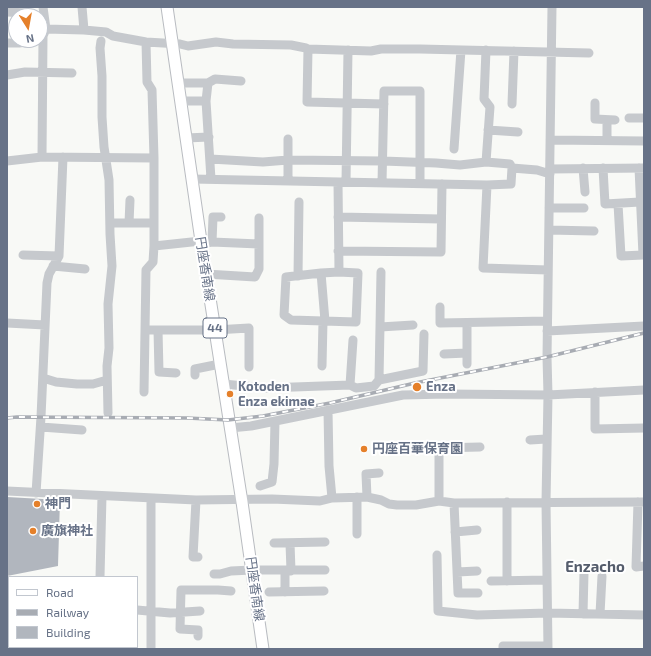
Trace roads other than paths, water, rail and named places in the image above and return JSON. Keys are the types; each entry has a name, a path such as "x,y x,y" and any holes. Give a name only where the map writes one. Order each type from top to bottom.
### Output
{"main road":[{"name":"円座香南線","path":"167,7 192,179 205,243 206,274 242,500 263,649"}],"street":[{"path":"82,7 84,30"},
{"path":"503,649 503,646 548,647 546,439 548,395 547,326 552,7"},
{"path":"48,33 84,30 106,32 112,36 146,42 172,43 188,46 216,42 233,44 291,45 308,49 371,51 380,49 396,49 589,53"},
{"path":"101,41 103,142 110,180 110,234 112,266 108,304 108,413"},
{"path":"144,392 146,270 153,262 154,246 152,90 147,82 146,42"},
{"path":"42,48 42,157"},
{"path":"308,49 306,102 384,104"},
{"path":"339,272 338,217 346,161 348,50"},
{"path":"454,149 461,50"},
{"path":"486,50 484,99 490,107 486,162"},
{"path":"512,104 514,51"},
{"path":"7,75 25,72 72,73"},
{"path":"178,83 208,83 214,79 241,81"},
{"path":"208,83 206,101 211,179"},
{"path":"382,183 384,91 420,91 420,184"},
{"path":"181,101 206,101"},
{"path":"595,103 595,119 611,120 608,140"},
{"path":"629,118 644,118"},
{"path":"488,130 518,132"},
{"path":"186,138 209,137"},
{"path":"288,139 288,181"},
{"path":"550,140 644,141"},
{"path":"7,161 42,157 154,158"},
{"path":"36,493 41,427 47,283 49,274 59,256 63,157"},
{"path":"192,179 420,184 512,184 512,168 510,164 486,162 460,165 383,161 288,160 250,162 210,159"},
{"path":"512,168 550,172 583,168 641,168 640,202 643,255 621,256 618,204"},
{"path":"583,168 585,192"},
{"path":"603,168 605,204 640,202"},
{"path":"338,251 441,252 442,184"},
{"path":"487,185 483,268 548,270"},
{"path":"129,223 130,200"},
{"path":"298,276 299,202"},
{"path":"549,208 584,208"},
{"path":"205,243 213,217 221,217"},
{"path":"338,217 441,219"},
{"path":"206,274 255,277 259,270 259,218"},
{"path":"114,223 154,223"},
{"path":"549,230 594,231"},
{"path":"154,246 205,243 259,244"},
{"path":"23,255 59,256"},
{"path":"53,266 85,269"},
{"path":"379,380 381,272"},
{"path":"321,273 324,321 322,366"},
{"path":"321,273 358,273 356,322 291,320 284,315 286,277 321,273"},
{"path":"440,307 440,323 547,326 644,326"},
{"path":"7,323 45,324"},
{"path":"467,323 467,364"},
{"path":"380,327 413,325"},
{"path":"145,330 215,330 249,328 249,367"},
{"path":"158,330 159,372 176,373"},
{"path":"223,384 266,388 350,385 356,388 374,386 379,380 423,371 424,334"},
{"path":"350,385 352,340"},
{"path":"444,354 467,353"},
{"path":"195,375 195,369 220,364"},
{"path":"43,378 56,382 76,384 93,384 107,380"},
{"path":"230,428 275,421 403,395 548,395 644,390"},
{"path":"595,392 595,429 644,428"},
{"path":"328,410 329,466 332,498"},
{"path":"260,486 272,482 275,421"},
{"path":"41,427 82,430"},
{"path":"530,440 546,439"},
{"path":"439,501 439,448 480,447"},
{"path":"367,497 366,474 379,473"},
{"path":"7,491 196,500 272,499 320,501 332,498 367,497 397,505 416,505 439,501 454,503 641,502 636,566 644,566"},
{"path":"100,576 102,496"},
{"path":"357,497 357,534"},
{"path":"150,498 151,649"},
{"path":"196,500 194,557 198,557"},
{"path":"507,502 507,581"},
{"path":"454,503 458,593 478,593"},
{"path":"455,532 477,530"},
{"path":"274,543 325,542"},
{"path":"285,592 290,543"},
{"path":"437,555 438,611 477,615 548,613 644,615"},
{"path":"218,590 216,574 231,571 325,570"},
{"path":"457,572 477,571"},
{"path":"583,614 584,573"},
{"path":"600,614 602,576"},
{"path":"491,581 547,580"},
{"path":"198,636 198,630 180,629 181,590 230,591"},
{"path":"269,592 324,591"},
{"path":"138,610 170,613 200,611"}],"railway":[{"path":"7,418 187,418 228,420 263,416 330,403 415,383 547,357 644,333"}],"place":[{"name":"Enza","path":"417,387"},
{"name":"Kotoden Enza ekimae","path":"230,394"},
{"name":"円座百華保育園","path":"364,449"},
{"name":"神門","path":"37,504"},
{"name":"廣旗神社","path":"33,531"}],"district":[{"name":"Enzacho","path":"595,567"}]}
